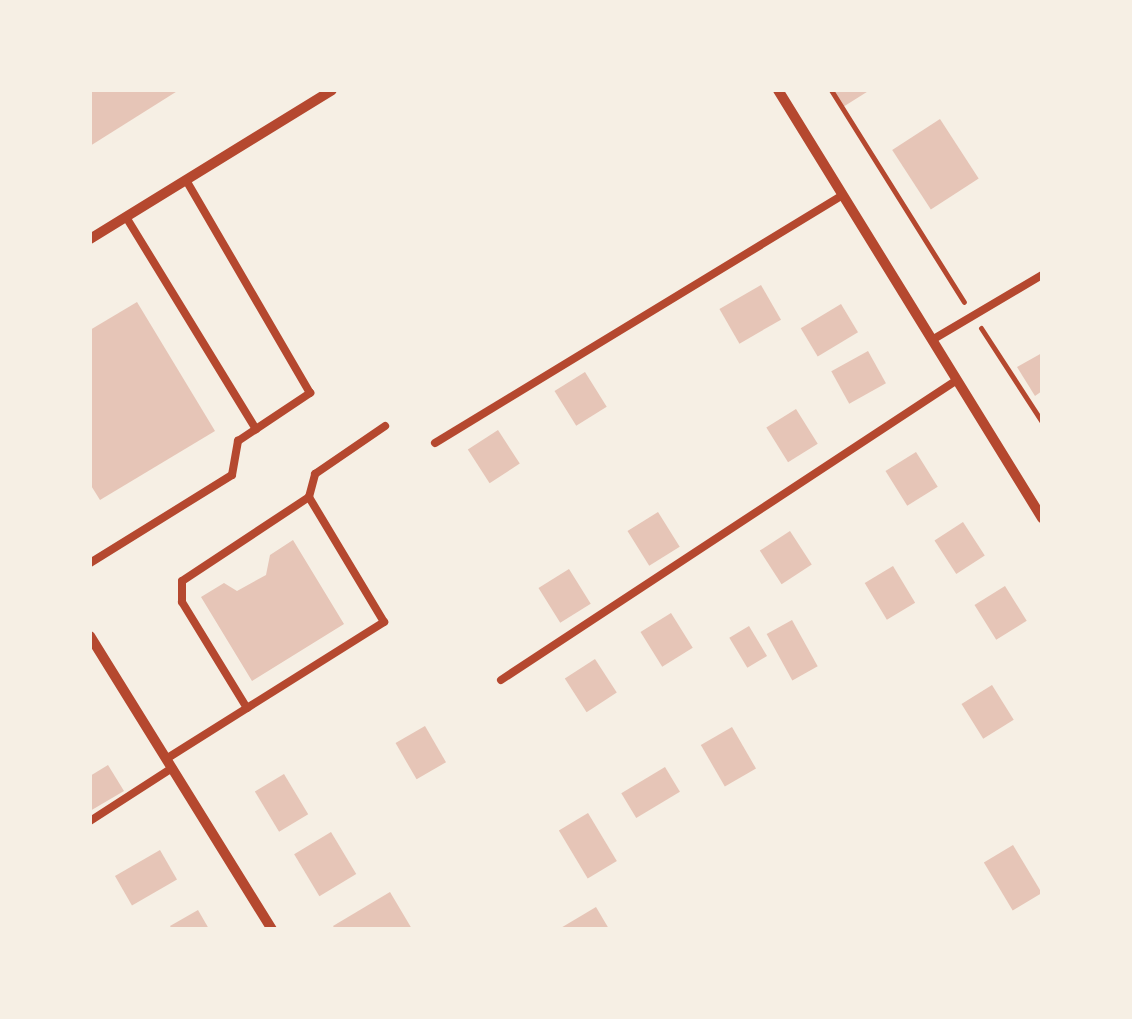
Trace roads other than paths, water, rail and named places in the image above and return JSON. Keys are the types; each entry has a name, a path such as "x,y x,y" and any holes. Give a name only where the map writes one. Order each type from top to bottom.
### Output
{"street":[{"path":"90,239 332,90"},
{"path":"778,90 1040,512"},
{"path":"90,636 272,929"}],"lane":[{"path":"90,563 232,475 238,441 310,394 186,180"},
{"path":"435,443 842,195"},
{"path":"126,217 256,429"},
{"path":"932,340 1042,275"},
{"path":"501,680 957,380"},
{"path":"247,708 182,602 182,581 309,497 315,474 385,426"},
{"path":"90,821 247,708 384,622 309,497"}]}
